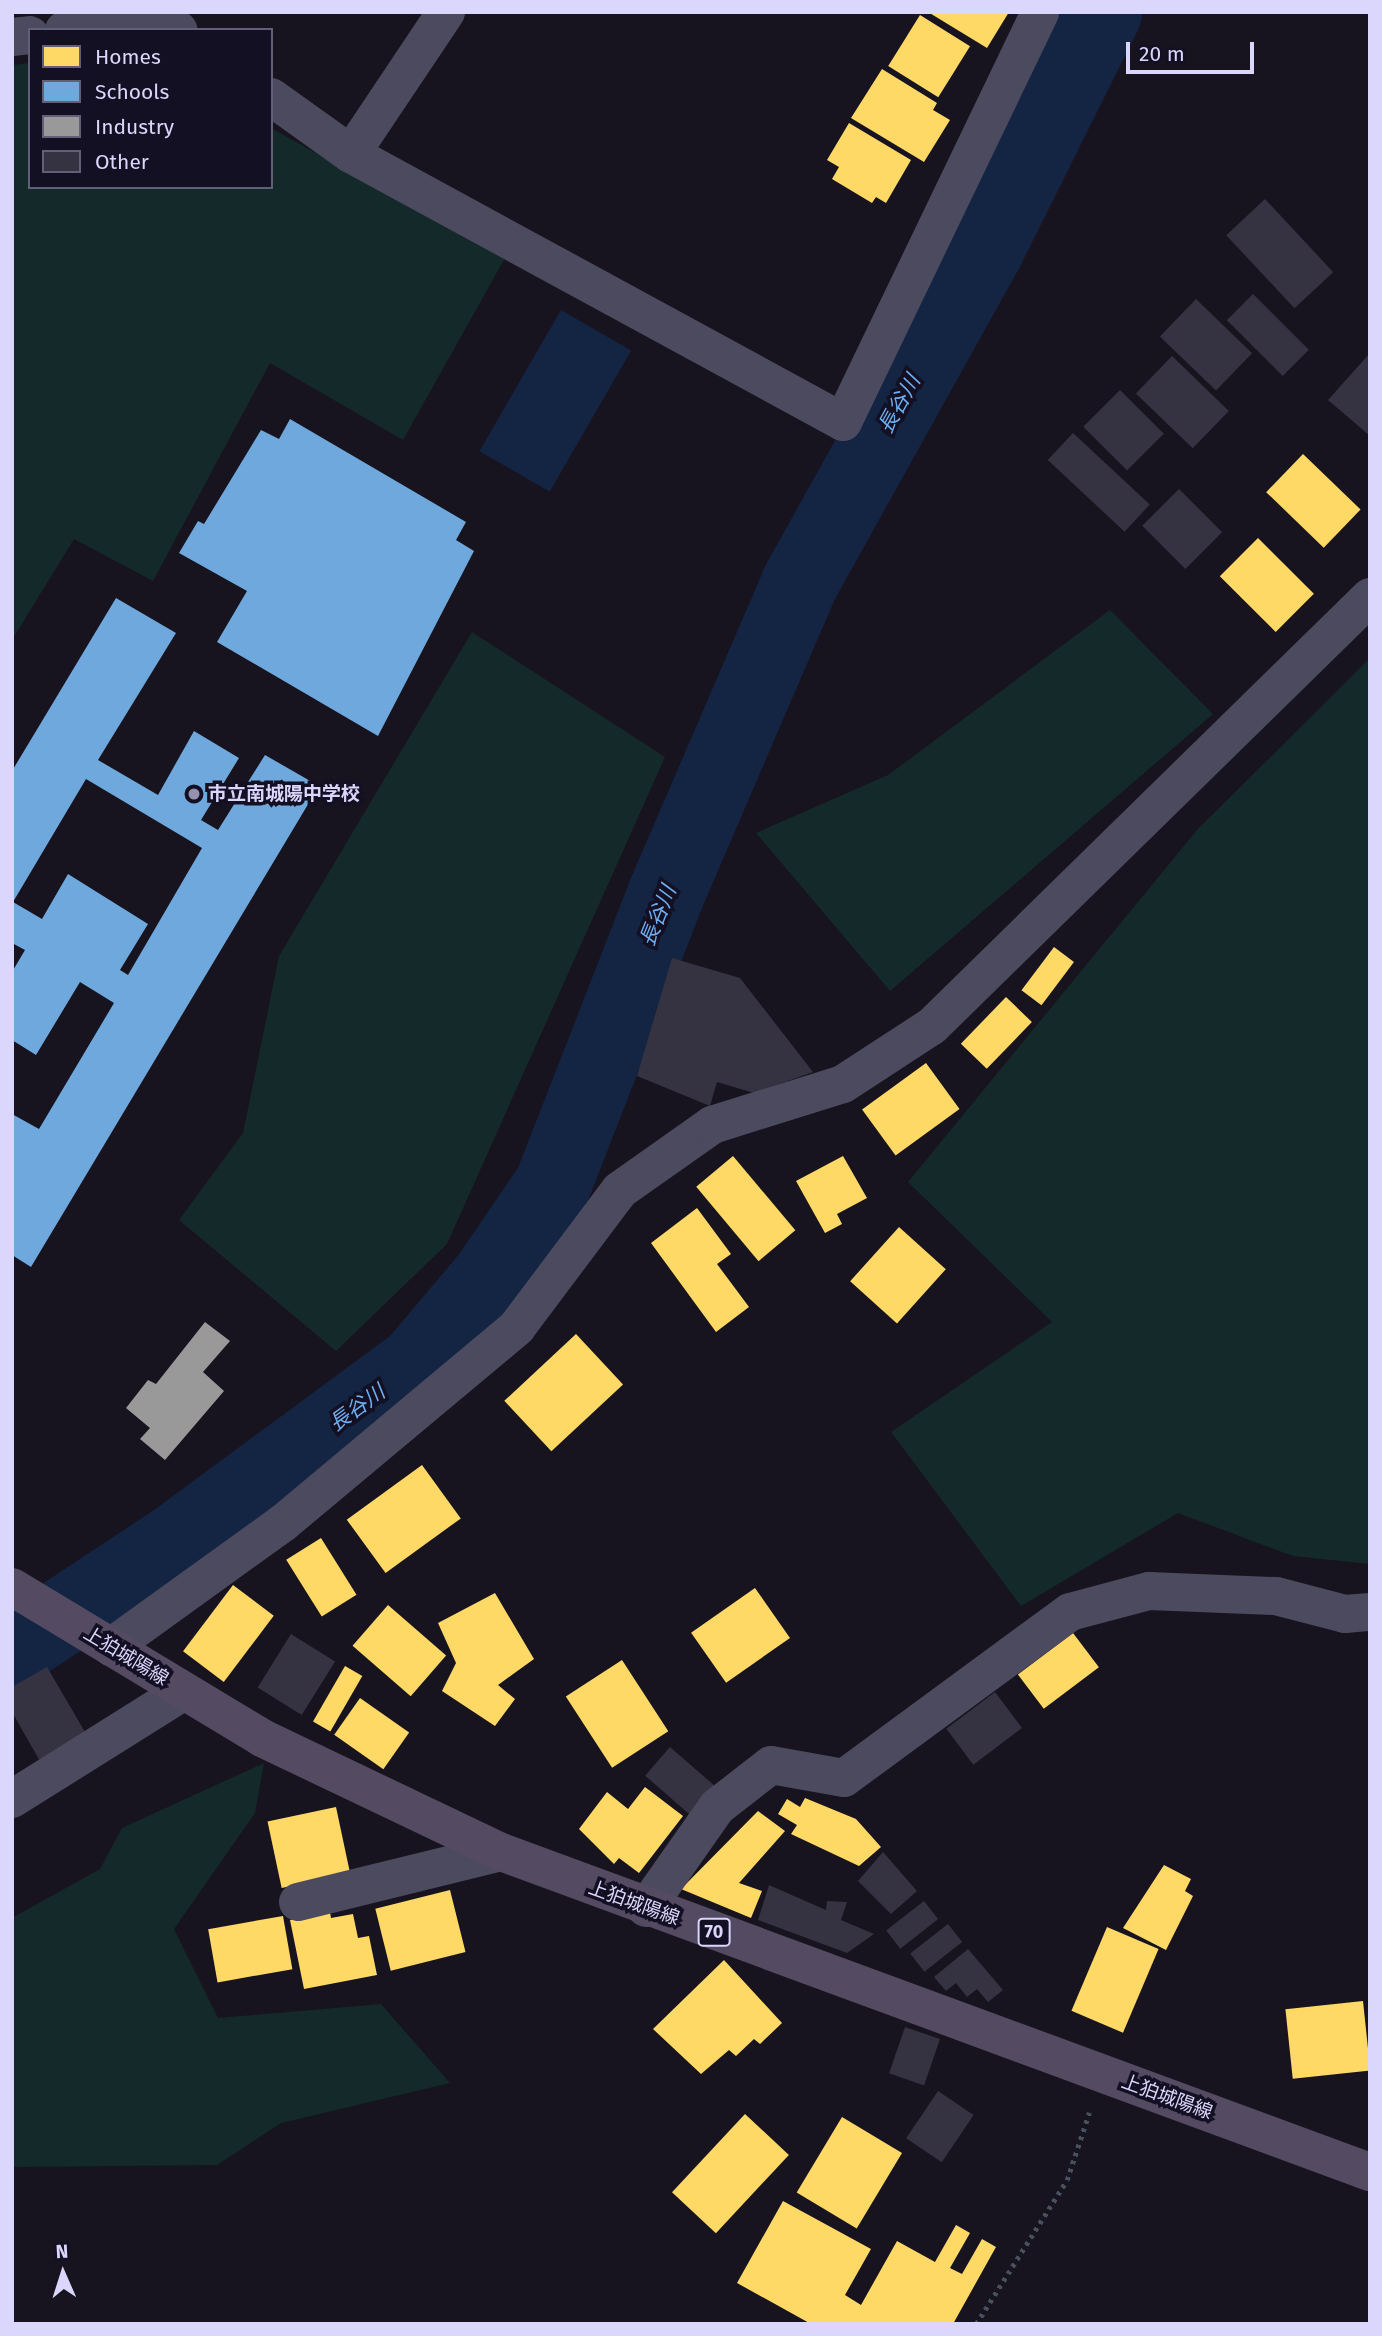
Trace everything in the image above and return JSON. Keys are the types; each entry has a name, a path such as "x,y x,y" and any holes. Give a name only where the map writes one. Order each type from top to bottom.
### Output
{"main road":[{"name":"上狛城陽線","path":"12,1587 262,1738 501,1852 646,1908 1370,2172"}],"street":[{"path":"351,154 446,12"},
{"path":"273,98 351,154 843,422 1040,12"},
{"path":"78,28 159,16 175,28"},
{"path":"98,1639 283,1523 517,1327 620,1190 712,1125 843,1084 932,1026 1370,597"},
{"path":"646,1908 718,1807 771,1765 844,1778 1070,1612 1149,1591 1276,1595 1345,1614 1370,1612"},
{"path":"12,1799 184,1691"},
{"path":"298,1902 501,1852"}],"path":[{"path":"976,2324 1067,2180 1101,2073"}],"green space":[{"path":"28,63 28,189 273,189 273,129 505,258 403,440 270,363 153,581 74,539 12,640 12,65"},
{"path":"1110,610 1213,714 890,991 756,833 888,775"},
{"path":"472,632 665,757 447,1244 336,1351 179,1220 243,1133 279,956"},
{"path":"1370,658 1370,1564 1293,1556 1178,1513 1021,1606 891,1432 1052,1322 908,1182 1197,830"},
{"path":"264,1763 255,1813 174,1929 218,2018 381,2004 450,2083 281,2123 217,2165 12,2167 12,1918 100,1869 122,1828"}],"water":[{"path":"561,310 631,351 550,492 480,451"}],"building: Homes":[{"path":"928,12 1009,12 987,48"},
{"path":"920,15 970,46 938,97 888,66"},
{"path":"882,69 937,103 933,110 950,120 924,162 851,118"},
{"path":"849,123 911,160 886,203 876,197 872,203 832,179 839,167 827,160"},
{"path":"1303,454 1361,510 1324,548 1266,492"},
{"path":"1258,538 1314,594 1276,632 1220,576"},
{"path":"1054,947 1074,962 1041,1005 1022,990"},
{"path":"1006,997 1032,1022 987,1069 961,1044"},
{"path":"926,1063 960,1109 896,1156 862,1109"},
{"path":"733,1156 795,1230 759,1261 696,1187"},
{"path":"843,1156 867,1198 837,1214 842,1224 825,1233 796,1181"},
{"path":"697,1208 731,1254 717,1264 749,1307 716,1332 651,1243"},
{"path":"899,1227 946,1269 897,1323 850,1281"},
{"path":"576,1334 623,1384 551,1451 504,1401"},
{"path":"422,1465 461,1518 386,1573 347,1520"},
{"path":"321,1538 357,1595 322,1617 286,1560"},
{"path":"233,1585 274,1616 224,1682 183,1651"},
{"path":"755,1588 790,1638 726,1683 691,1633"},
{"path":"495,1593 534,1659 498,1685 515,1699 495,1726 442,1691 456,1663 438,1623"},
{"path":"388,1605 446,1656 411,1696 353,1646"},
{"path":"1073,1633 1099,1667 1044,1709 1018,1675"},
{"path":"622,1660 668,1731 612,1768 566,1696"},
{"path":"345,1666 362,1676 330,1731 313,1721"},
{"path":"360,1698 409,1732 383,1769 334,1735"},
{"path":"645,1787 683,1816 639,1873 619,1858 614,1864 579,1829 607,1792 628,1809"},
{"path":"805,1798 856,1819 881,1847 859,1866 791,1834 797,1825 778,1814 787,1799 800,1807"},
{"path":"336,1807 350,1874 282,1888 268,1822"},
{"path":"758,1811 785,1831 739,1883 762,1891 751,1918 681,1889"},
{"path":"1164,1865 1191,1879 1185,1891 1193,1896 1166,1950 1123,1928"},
{"path":"450,1890 465,1952 391,1971 375,1909"},
{"path":"330,1912 331,1918 353,1914 358,1938 369,1936 377,1975 304,1989 290,1920"},
{"path":"283,1916 292,1969 218,1982 208,1929"},
{"path":"1107,1927 1159,1949 1123,2033 1071,2011"},
{"path":"724,1960 782,2023 760,2044 754,2039 736,2056 729,2050 701,2074 653,2029"},
{"path":"1363,2001 1370,2071 1293,2079 1285,2009"},
{"path":"745,2114 789,2155 716,2233 672,2192"},
{"path":"842,2117 902,2153 857,2228 797,2192"},
{"path":"783,2201 871,2249 845,2295 861,2305 897,2241 935,2262 956,2225 970,2233 950,2268 962,2274 982,2239 996,2247 953,2324 811,2324 737,2283"}],"building: Schools":[{"path":"290,419 466,522 456,540 474,551 378,736 217,642 247,591 179,553 198,521 204,524 261,430 279,439"},
{"path":"116,598 176,633 98,760 158,795 194,731 239,758 201,820 218,830 265,755 319,786 31,1267 12,1255 12,1114 39,1129 114,1003 80,982 36,1055 12,1040 12,972 25,950 12,943 12,771","holes":["86,779 202,848 128,975 120,970 148,924 68,874 42,919 13,902"]}],"building: Industry":[{"path":"205,1322 230,1341 203,1372 224,1391 165,1460 140,1439 150,1428 126,1408 148,1380 156,1384"}],"building: Other":[{"path":"1265,199 1333,272 1294,308 1226,235"},
{"path":"1253,294 1309,350 1283,376 1227,320"},
{"path":"1196,299 1252,353 1216,391 1160,336"},
{"path":"1370,353 1370,436 1328,400"},
{"path":"1172,356 1229,411 1193,448 1136,393"},
{"path":"1120,390 1164,434 1127,471 1083,427"},
{"path":"1073,433 1150,505 1125,532 1048,460"},
{"path":"1179,489 1222,532 1185,569 1142,526"},
{"path":"672,958 740,978 813,1072 754,1093 717,1082 710,1106 637,1076"},
{"path":"291,1634 335,1662 302,1715 258,1687"},
{"path":"47,1667 88,1737 41,1763 12,1712 12,1687"},
{"path":"995,1692 1022,1728 973,1765 946,1729"},
{"path":"670,1747 715,1786 690,1815 645,1776"},
{"path":"883,1852 917,1891 891,1914 858,1881"},
{"path":"769,1885 826,1910 827,1901 847,1902 841,1920 874,1934 847,1953 758,1920"},
{"path":"924,1901 938,1919 900,1949 886,1931"},
{"path":"948,1924 962,1942 924,1972 910,1954"},
{"path":"968,1949 1003,1990 988,2002 977,1989 967,1997 956,1983 946,1991 934,1977"},
{"path":"905,2027 940,2039 924,2085 889,2073"},
{"path":"938,2091 974,2115 942,2162 906,2138"}],"waterway":[{"name":"長谷川","path":"12,1649 173,1543 416,1364 490,1276 552,1185 664,897 799,583 984,251 1103,12"}],"place":[{"name":"市立南城陽中学校","path":"194,794"}]}
